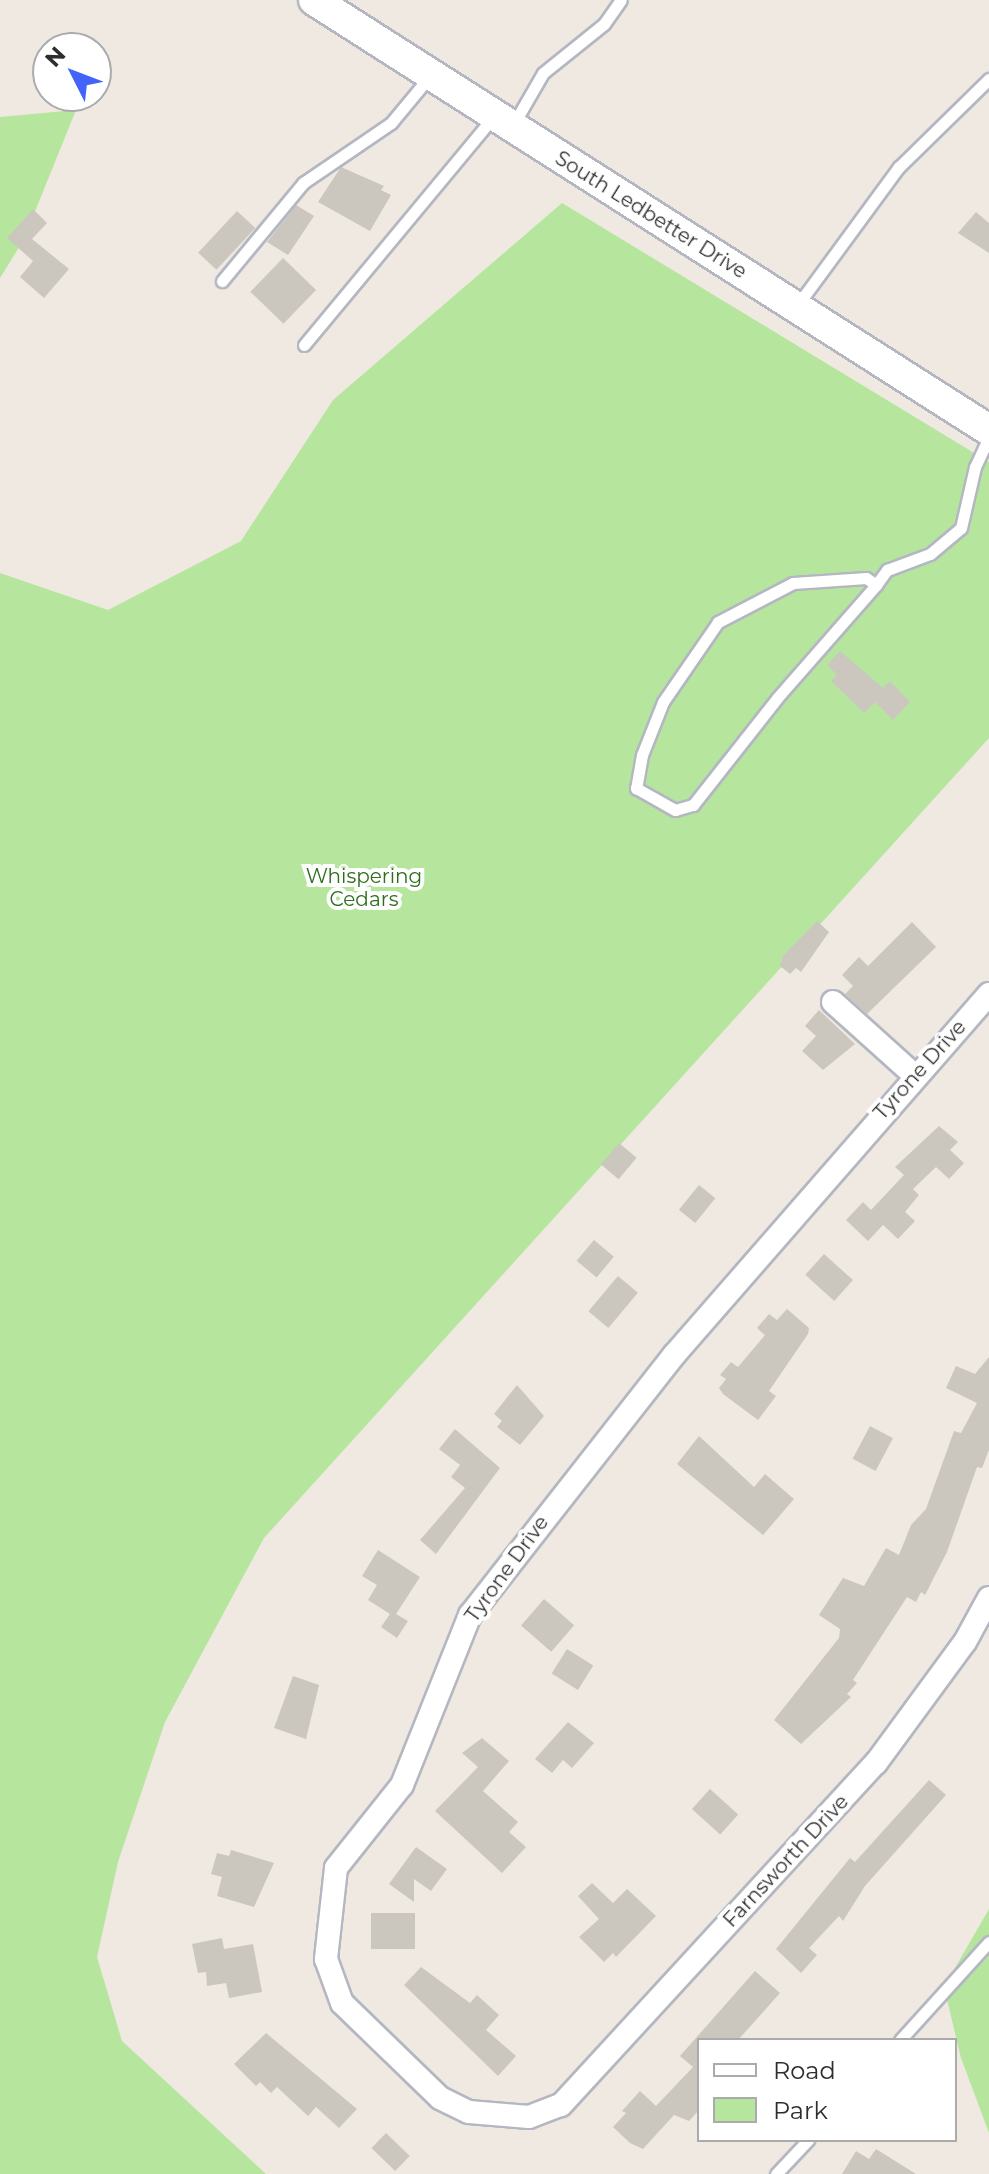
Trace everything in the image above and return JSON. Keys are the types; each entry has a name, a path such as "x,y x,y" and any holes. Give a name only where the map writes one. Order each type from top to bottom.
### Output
{"street":[{"name":"South Ledbetter Drive","path":"325,3 431,75 989,430"},
{"name":"Tyrone Drive","path":"561,2105 529,2117 505,2117 450,2103 342,2003 326,1959 336,1868 402,1785 470,1615 512,1557 674,1355 914,1075 989,994"},
{"path":"833,1002 914,1075"},
{"name":"Farnsworth Drive","path":"561,2105 876,1763 965,1642 989,1598"}],"lane":[{"path":"304,345 463,160 503,121 543,73 604,24 621,0"},
{"path":"222,281 303,183 391,123 431,75"},
{"path":"796,307 899,167 989,79"},
{"path":"876,585 866,578 793,583 718,622 663,702 642,755 636,788 675,810 693,805 876,585 887,570 930,554 961,528 975,467 989,437"},
{"path":"902,2038 989,1942"},
{"path":"776,2174 806,2142"}],"green space":[{"path":"75,112 23,241 0,278 0,117"},
{"name":"Whispering Cedars","path":"562,203 989,462 989,738 264,1538 165,1722 118,1862 97,1957 122,2041 266,2174 0,2174 0,573 108,610 241,541 333,400"},
{"path":"989,1909 989,2133 961,2058 944,1987"}],"building":[{"path":"341,167 384,186 381,190 391,195 370,231 318,202"},
{"path":"296,205 314,216 288,255 267,242"},
{"path":"33,209 47,223 32,239 69,269 44,298 20,277 33,261 7,238"},
{"path":"237,211 255,228 216,270 198,253"},
{"path":"976,212 989,223 989,253 958,233"},
{"path":"283,258 316,290 283,324 250,292"},
{"path":"840,651 883,688 890,681 910,702 893,720 875,702 864,713 831,681 837,675 827,665"},
{"path":"817,921 829,932 801,972 796,968 790,974 780,966 783,956"},
{"path":"912,922 936,947 867,1014 845,994 853,986 842,975 859,957 868,966"},
{"path":"819,1010 855,1044 823,1070 802,1051 816,1036 805,1026"},
{"path":"939,1126 958,1142 950,1150 964,1163 949,1179 936,1167 913,1189 919,1195 905,1212 915,1221 898,1239 883,1225 868,1241 846,1220 863,1202 871,1210 904,1175 895,1167"},
{"path":"619,1143 637,1158 619,1179 601,1164"},
{"path":"699,1185 715,1198 695,1223 679,1210"},
{"path":"594,1240 614,1257 597,1277 577,1261"},
{"path":"824,1254 853,1280 834,1301 805,1275"},
{"path":"618,1276 638,1293 608,1328 588,1311"},
{"path":"787,1309 809,1328 808,1334 769,1391 776,1396 758,1420 723,1394 719,1388 726,1379 720,1375 731,1362 738,1367 765,1335 757,1328 769,1314 777,1320"},
{"path":"989,1357 989,1450 982,1468 977,1467 947,1552 925,1595 921,1592 916,1602 907,1597 853,1680 857,1683 847,1694 851,1697 801,1744 774,1720 839,1638 840,1629 819,1615 843,1578 864,1586 886,1548 899,1555 911,1525 926,1509 954,1431 961,1433 977,1403 946,1388 956,1366 975,1374"},
{"path":"517,1385 544,1416 520,1445 497,1427 502,1421 494,1414"},
{"path":"870,1426 893,1438 876,1471 853,1459"},
{"path":"455,1429 500,1468 436,1554 420,1540 465,1488 451,1477 460,1465 439,1449"},
{"path":"699,1436 754,1487 765,1474 794,1499 763,1535 677,1464"},
{"path":"378,1550 420,1577 396,1614 408,1621 397,1638 381,1627 390,1614 368,1600 377,1585 362,1576"},
{"path":"544,1599 574,1625 551,1652 521,1625"},
{"path":"567,1649 593,1665 578,1690 552,1674"},
{"path":"293,1676 319,1685 306,1739 274,1728"},
{"path":"568,1722 594,1743 572,1768 563,1760 552,1773 535,1759"},
{"path":"482,1738 509,1761 483,1791 518,1822 509,1832 526,1847 502,1873 435,1811 478,1767 462,1753"},
{"path":"929,1780 946,1795 865,1886 843,1921 839,1916 809,1948 817,1955 801,1973 776,1949 850,1858 855,1862"},
{"path":"710,1789 738,1814 720,1834 692,1809"},
{"path":"416,1847 447,1869 431,1891 414,1879 414,1902 389,1884"},
{"path":"231,1850 274,1863 254,1907 217,1896 222,1877 211,1874 217,1853 229,1856"},
{"path":"592,1883 613,1903 627,1889 656,1916 616,1957 613,1953 604,1962 579,1937 599,1919 578,1896"},
{"path":"371,1913 415,1913 415,1949 371,1949"},
{"path":"222,1938 224,1949 253,1944 262,1992 229,1998 226,1983 207,1986 206,1972 198,1973 192,1944"},
{"path":"421,1967 470,2003 477,1995 499,2015 486,2030 516,2056 498,2076 404,1985"},
{"path":"755,1971 780,1993 740,2038 697,2038 697,2112 689,2121 674,2115 643,2149 630,2143 613,2127 626,2113 622,2111 640,2091 656,2106 693,2067 680,2056"},
{"path":"266,2033 357,2109 339,2128 316,2107 308,2116 277,2087 271,2093 260,2082 256,2086 234,2064"},
{"path":"386,2133 410,2156 395,2171 371,2148"},
{"path":"876,2149 916,2174 842,2174 856,2151 869,2159"}]}
